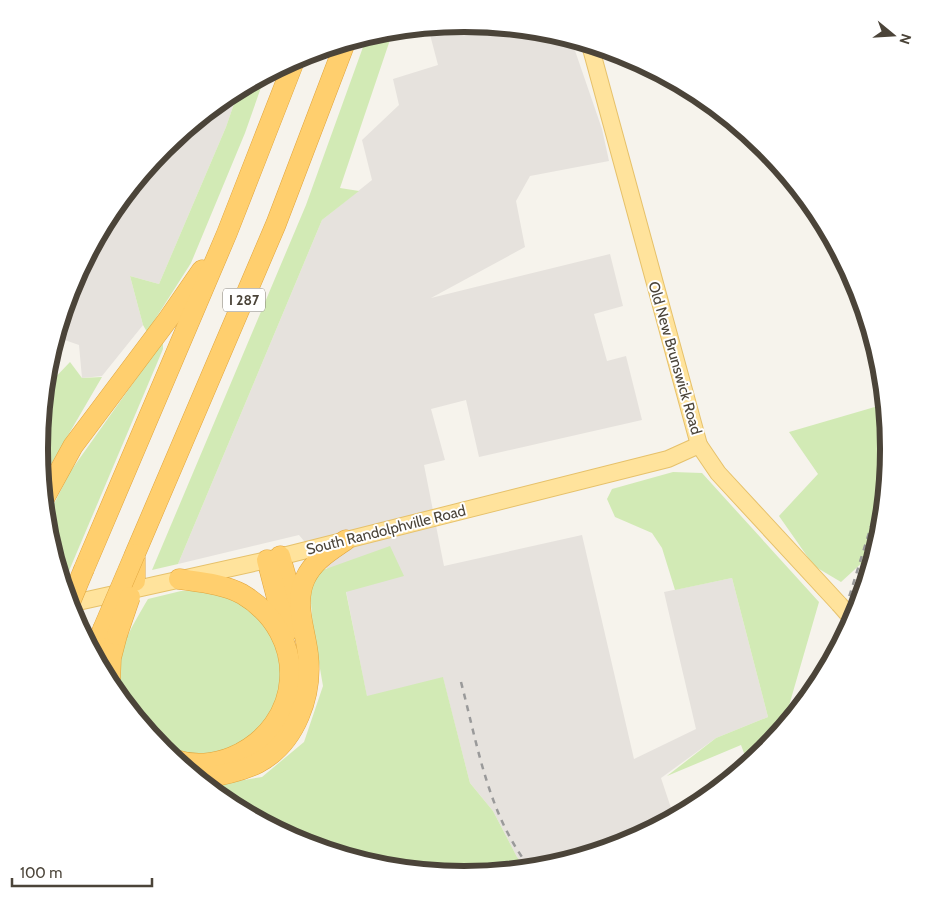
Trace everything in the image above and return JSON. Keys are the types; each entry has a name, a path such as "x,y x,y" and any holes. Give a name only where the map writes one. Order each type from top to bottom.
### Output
{"highway":[{"name":"I 287","path":"98,647 110,632 135,554 276,224 342,51"},
{"name":"I 287","path":"74,594 227,233 291,70"},
{"path":"49,489 73,446 169,318 227,233"},
{"path":"208,778 219,776 258,762 283,742 296,722 305,699 309,668 306,637 300,618 301,592 304,580 321,558 346,540"},
{"path":"274,558 296,613 300,618"},
{"path":"189,762 202,764 218,762 245,751 260,740 277,720 286,702 290,685 289,641 274,558"},
{"path":"179,579 227,588 252,601 269,616 290,655"},
{"path":"110,632 111,669"}],"main road":[{"name":"Old New Brunswick Road","path":"592,53 700,446 718,474 847,613"},
{"name":"South Randolphville Road","path":"77,603 274,558 668,459 700,446"}],"shaded area":[{"path":"491,33 518,36 574,48 602,129 609,161 530,176 516,201 525,247 431,298 610,254 623,306 594,314 607,361 626,356 642,420 479,457 466,400 431,409 445,460 424,465 444,566 582,535 634,759 696,729 664,592 732,578 768,717 716,738 661,778 672,810 648,823 598,843 572,851 521,862 493,811 470,783 443,678 367,697 346,591 299,535 178,564 322,220 372,180 362,140 399,105 393,79 438,65 430,34"},
{"path":"235,102 226,127 159,284 130,276 143,325 102,376 82,378 79,345 63,339 79,290 103,241 134,195 169,154 210,119"}],"green space":[{"path":"390,40 340,188 359,191 322,220 178,564 152,570 306,205 364,45"},
{"path":"262,85 245,133 191,263 147,332 143,325 130,276 159,284 226,127 235,102"},
{"path":"163,341 163,349 67,575 52,508 70,472"},
{"path":"70,362 82,378 102,377 48,470 48,422 54,379"},
{"path":"878,406 880,476 872,530 865,560 841,582 814,566 779,516 818,474 789,432"},
{"path":"673,472 702,473 819,602 787,711 759,744 745,756 741,745 667,776 716,738 768,717 732,578 675,590 662,548 652,533 615,517 607,499 612,489"},
{"path":"390,546 404,576 346,592 367,696 443,677 470,783 493,811 521,862 491,865 437,865 410,862 356,851 305,834 280,823 256,810 218,784 262,777 304,742 323,686 313,628 310,591 320,571"},
{"path":"212,590 245,602 273,636 283,678 273,711 255,735 230,751 193,758 181,755 169,744 134,703 117,678 117,670 124,645 148,599 181,591"}],"railway":[{"path":"838,633 875,513"},
{"path":"461,682 479,755 494,803 504,825 525,861"}]}
